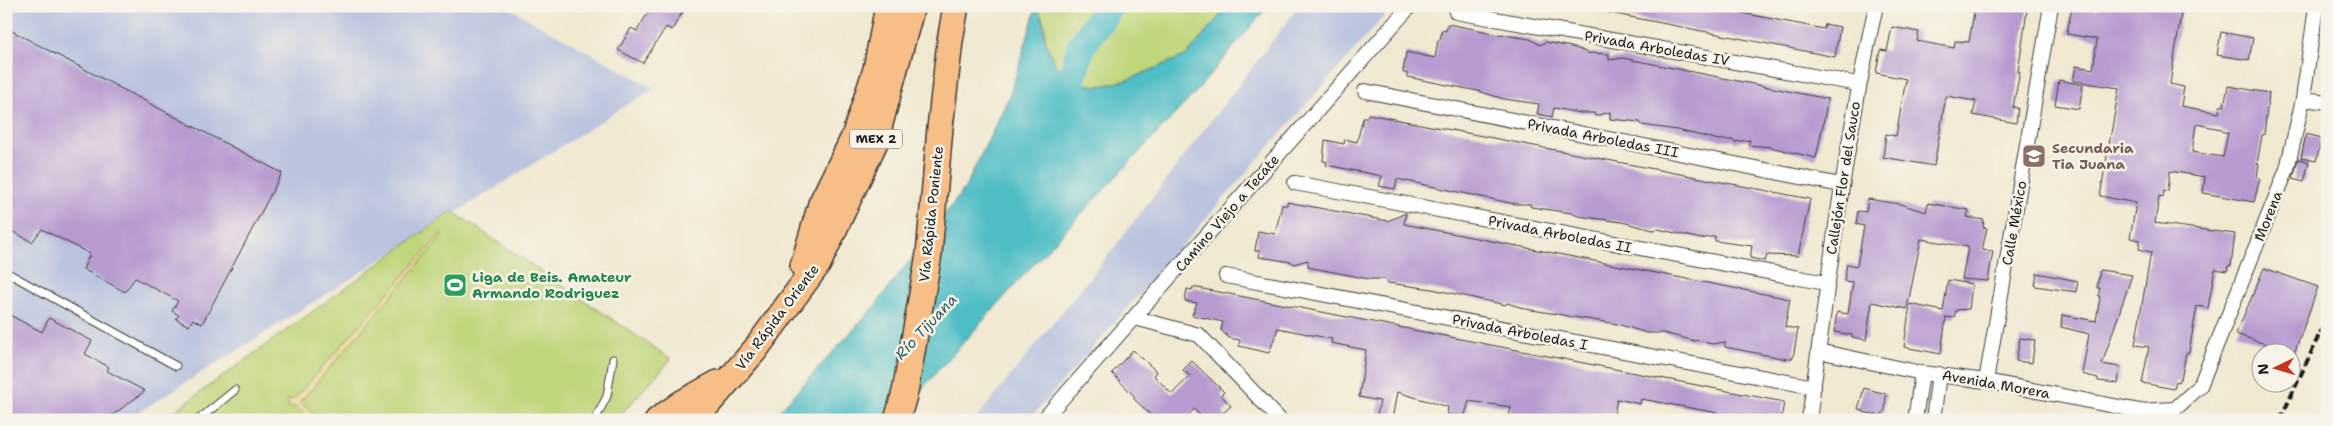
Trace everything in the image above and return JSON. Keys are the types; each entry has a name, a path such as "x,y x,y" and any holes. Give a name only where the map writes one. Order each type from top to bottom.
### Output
{"highway":[{"path":"795,295 821,204 854,137 876,69 888,6"},
{"name":"Vía Rápida Oriente","path":"694,420 734,375 818,264 875,142 912,6"},
{"name":"Vía Rápida Poniente","path":"897,420 905,392 929,254 940,128 956,6"},
{"path":"658,420 682,403 734,375"}],"street":[{"name":"Camino Viejo a Tecate","path":"1043,420 1410,6"},
{"name":"Callejón Flor del Sauco","path":"1809,420 1826,283 1841,185 1858,84 1876,6"},
{"name":"Calle México","path":"1986,381 2051,6"},
{"name":"Morena","path":"2175,409 2200,386 2287,169 2303,98 2315,6"},
{"name":"Privada Arboledas IV","path":"1456,12 1858,84"},
{"name":"Privada Arboledas III","path":"1365,91 1841,185"},
{"path":"2303,98 2327,102"},
{"name":"Privada Arboledas II","path":"1295,183 1826,283"},
{"name":"Privada Arboledas I","path":"1226,276 1814,387"},
{"path":"1135,318 1199,335 1280,420"},
{"name":"Avenida Morera","path":"1818,351 1922,373 1986,381 2140,411 2175,409"},
{"path":"1915,420 1922,373"},
{"path":"1933,420 1939,374"}],"lane":[{"path":"6,272 176,366"},
{"path":"595,420 607,396 613,359"},
{"path":"198,420 235,390"}],"shaded area":[{"path":"6,6 505,6 654,88 126,420 6,420"},
{"path":"1299,6 1393,6 1029,420 975,420 1113,249"}],"green space":[{"path":"1037,6 1228,6 1187,55 1127,80 1102,86 1072,84 1057,69 1045,40 1045,25"},
{"name":"Liga de Beis. Amateur Armando Rodriguez","path":"452,211 671,359 616,420 162,420"}],"sand":[{"path":"441,234 442,237 300,402 319,420 310,420 296,407 288,407 288,400 294,399"}],"water":[{"path":"1228,6 1268,6 1195,93 1033,265 894,420 771,420 875,306 965,188 1010,95 1036,8 1043,20 1045,37 1050,53 1063,74 1072,84 1102,86 1127,80 1187,55"}],"building":[{"path":"652,6 686,6 672,30 666,27 643,63 618,50 631,28 637,31"},
{"path":"1606,6 1706,6 1824,29 1825,24 1840,27 1835,57 1605,12"},
{"path":"1975,6 2000,6 2027,11 2018,72 2020,72 2013,107 2018,108 2016,123 1973,115 1976,101 1946,96 1934,166 1883,157 1886,134 1896,136 1906,79 1876,73 1880,50 1887,51 1892,27 1919,32 1917,41 1954,48 1955,41 1969,42"},
{"path":"2072,6 2098,10 2099,6 2173,6 2182,8 2170,84 2184,87 2181,106 2219,113 2220,106 2224,106 2228,86 2269,93 2264,135 2262,135 2257,164 2259,164 2257,177 2260,178 2254,202 2203,193 2205,177 2170,171 2168,191 2164,190 2163,197 2159,196 2155,223 2235,234 2231,266 2228,266 2227,271 2215,269 2208,308 2197,306 2189,352 2186,353 2182,375 2179,382 2176,381 2174,389 2142,383 2149,347 2135,345 2151,252 2139,249 2140,240 2130,238 2136,203 2100,196 2119,88 2073,81 2076,66 2093,69 2097,39 2067,34","holes":["2196,124 2221,129 2221,131 2228,133 2223,157 2192,152"]},
{"path":"1448,24 1496,35 1530,39 1540,45 1546,42 1576,48 1588,53 1609,54 1609,60 1623,58 1828,99 1816,158 1770,147 1748,145 1750,140 1734,142 1733,140 1719,140 1677,130 1642,125 1640,122 1610,119 1610,112 1595,116 1594,113 1580,113 1554,108 1552,117 1537,114 1539,104 1504,99 1478,91 1407,77 1407,73 1403,73 1406,52 1435,58 1438,40 1440,40 1442,30 1446,31"},
{"path":"6,28 282,173 202,324 193,319 189,326 176,319 179,315 172,311 178,301 135,278 125,292 83,269 90,254 42,229 32,242 6,228"},
{"path":"2221,32 2253,38 2249,60 2217,55"},
{"path":"2059,80 2083,85 2079,109 2055,105"},
{"path":"1368,114 1810,199 1798,256 1767,255 1765,261 1750,258 1752,246 1715,241 1715,236 1701,239 1622,222 1531,207 1530,204 1515,204 1397,179 1395,189 1379,186 1382,176 1326,165 1327,162 1323,161 1325,140 1344,144 1345,139 1357,142 1363,118 1367,118"},
{"path":"2306,134 2322,138 2316,161 2301,158"},
{"path":"2298,159 2309,162 2304,182 2293,179"},
{"path":"1868,199 1900,204 1926,212 1928,203 1969,210 1967,217 1984,220 1983,227 1987,228 1982,250 1993,251 1988,281 1962,279 1968,247 1921,239 1907,309 1872,302 1866,340 1834,332 1837,312 1848,314 1853,282 1844,281 1847,264 1857,266 1864,226 1856,224 1858,211 1866,212"},
{"path":"1287,202 1388,221 1406,213 1404,224 1790,299 1785,327 1798,329 1793,358 1787,359 1725,347 1725,342 1711,344 1663,333 1647,333 1617,324 1526,309 1507,303 1506,305 1432,289 1388,283 1385,279 1369,279 1308,267 1308,260 1294,264 1292,262 1259,257 1260,251 1255,251 1258,231 1275,234 1282,205 1287,205"},
{"path":"2264,268 2318,287 2298,344 2265,344 2236,334"},
{"path":"2100,270 2132,275 2102,364 2120,367 2118,383 2098,381 2098,378 2082,374 2089,334 2061,327 2062,315 2096,321 2100,297 2098,296 2100,288 2097,288"},
{"path":"2037,273 2078,281 2076,292 2035,286"},
{"path":"1948,280 1972,284 1969,309 1956,310 1954,318 1946,317 1941,354 1904,347 1910,304 1943,311"},
{"path":"1193,287 1784,402 1781,420 1743,418 1740,420 1717,420 1718,413 1641,399 1640,404 1617,399 1613,420 1530,420 1509,416 1511,407 1469,401 1464,418 1447,414 1448,407 1397,392 1392,420 1376,420 1380,401 1359,397 1366,350 1331,343 1332,339 1278,328 1269,353 1239,346 1240,340 1229,338 1221,330 1223,322 1192,315 1197,303 1185,301 1187,289 1192,290"},
{"path":"6,313 42,332 49,318 92,341 85,354 109,367 107,371 145,391 106,420 6,420"},
{"path":"2020,338 2035,340 2032,363 2016,361"},
{"path":"1133,350 1157,372 1154,376 1172,394 1190,376 1183,370 1192,361 1224,392 1221,395 1231,406 1223,413 1229,420 1205,420 1194,409 1184,420 1156,420 1133,398 1135,397 1112,373"},
{"path":"1864,388 1886,394 1885,410 1881,416 1858,409"}],"waterway":[{"name":"Río Tijuana","path":"1060,122 1081,46 1110,6"}],"railway":[{"path":"2280,420 2327,318"}],"place":[{"name":"Secundaria Tia Juana","path":"2034,156"},
{"name":"Liga de Beis. Amateur Armando Rodriguez","path":"455,285"}]}
